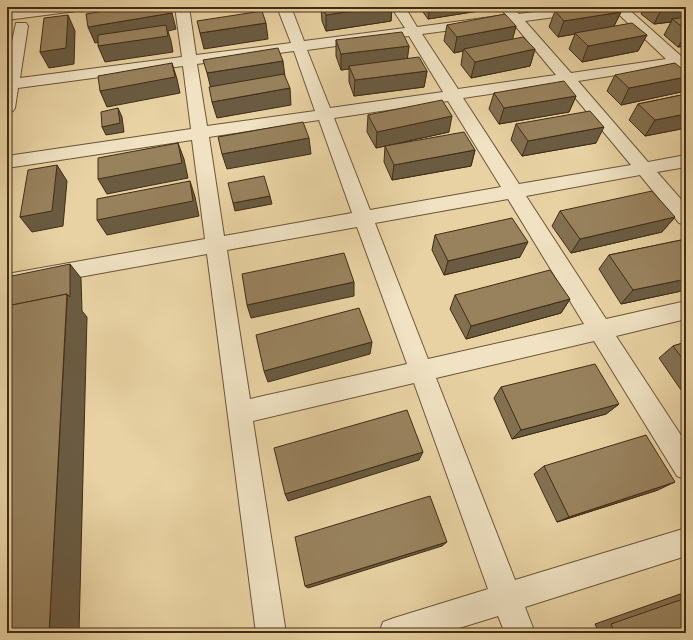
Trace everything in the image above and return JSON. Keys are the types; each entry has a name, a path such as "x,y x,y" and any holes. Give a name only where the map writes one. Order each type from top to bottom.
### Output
{"street":[{"path":"7,16 25,16 76,7"},
{"path":"182,7 271,633"},
{"path":"284,7 520,633"},
{"path":"398,7 686,467"},
{"path":"11,84 413,32 511,13 600,7"},
{"path":"618,7 683,63"},
{"path":"511,13 686,218"},
{"path":"7,108 25,16"},
{"path":"7,162 566,78 683,63"},
{"path":"7,282 686,161"},
{"path":"239,412 686,310"},
{"path":"394,633 686,542"}],"building":[{"path":"126,7 170,7 172,13 88,27 86,14"},
{"path":"322,7 380,7 326,15"},
{"path":"583,7 614,7 621,12 564,21 555,11"},
{"path":"262,11 266,23 200,33 197,21"},
{"path":"505,14 516,26 457,37 447,25"},
{"path":"68,15 66,48 40,52 44,18"},
{"path":"686,17 686,30 672,19"},
{"path":"632,23 647,35 588,46 575,33"},
{"path":"166,25 168,36 98,46 98,35"},
{"path":"402,32 409,46 341,54 336,40"},
{"path":"523,37 535,49 475,62 464,49"},
{"path":"278,48 283,61 207,73 203,60"},
{"path":"419,57 427,71 355,80 349,66"},
{"path":"172,63 175,77 100,91 98,76"},
{"path":"675,63 686,72 686,77 629,88 615,75"},
{"path":"284,74 290,88 212,102 209,87"},
{"path":"564,81 576,96 504,108 494,93"},
{"path":"686,94 686,114 655,120 638,104"},
{"path":"442,100 452,116 377,132 368,115"},
{"path":"118,108 120,123 102,127 101,112"},
{"path":"590,111 604,127 528,141 516,124"},
{"path":"303,122 309,138 222,154 218,137"},
{"path":"464,132 475,150 394,165 385,146"},
{"path":"178,143 182,163 98,179 98,158"},
{"path":"57,165 52,211 20,217 28,170"},
{"path":"264,176 270,196 233,203 228,183"},
{"path":"190,181 193,201 97,220 97,199"},
{"path":"652,191 675,217 580,239 560,211"},
{"path":"512,218 528,242 448,261 435,235"},
{"path":"686,239 686,279 633,290 609,255"},
{"path":"344,253 354,282 247,305 242,274"},
{"path":"70,264 70,297 67,294 7,306 7,277"},
{"path":"550,270 570,299 471,326 455,295"},
{"path":"67,294 49,633 7,633 7,306"},
{"path":"359,308 372,342 264,371 256,335"},
{"path":"686,342 686,363 673,346"},
{"path":"595,364 619,404 521,430 501,387"},
{"path":"407,410 423,452 285,494 274,448"},
{"path":"646,435 675,482 569,517 544,466"},
{"path":"430,496 447,542 305,586 295,537"},
{"path":"686,598 686,633 615,633 611,624"}]}
